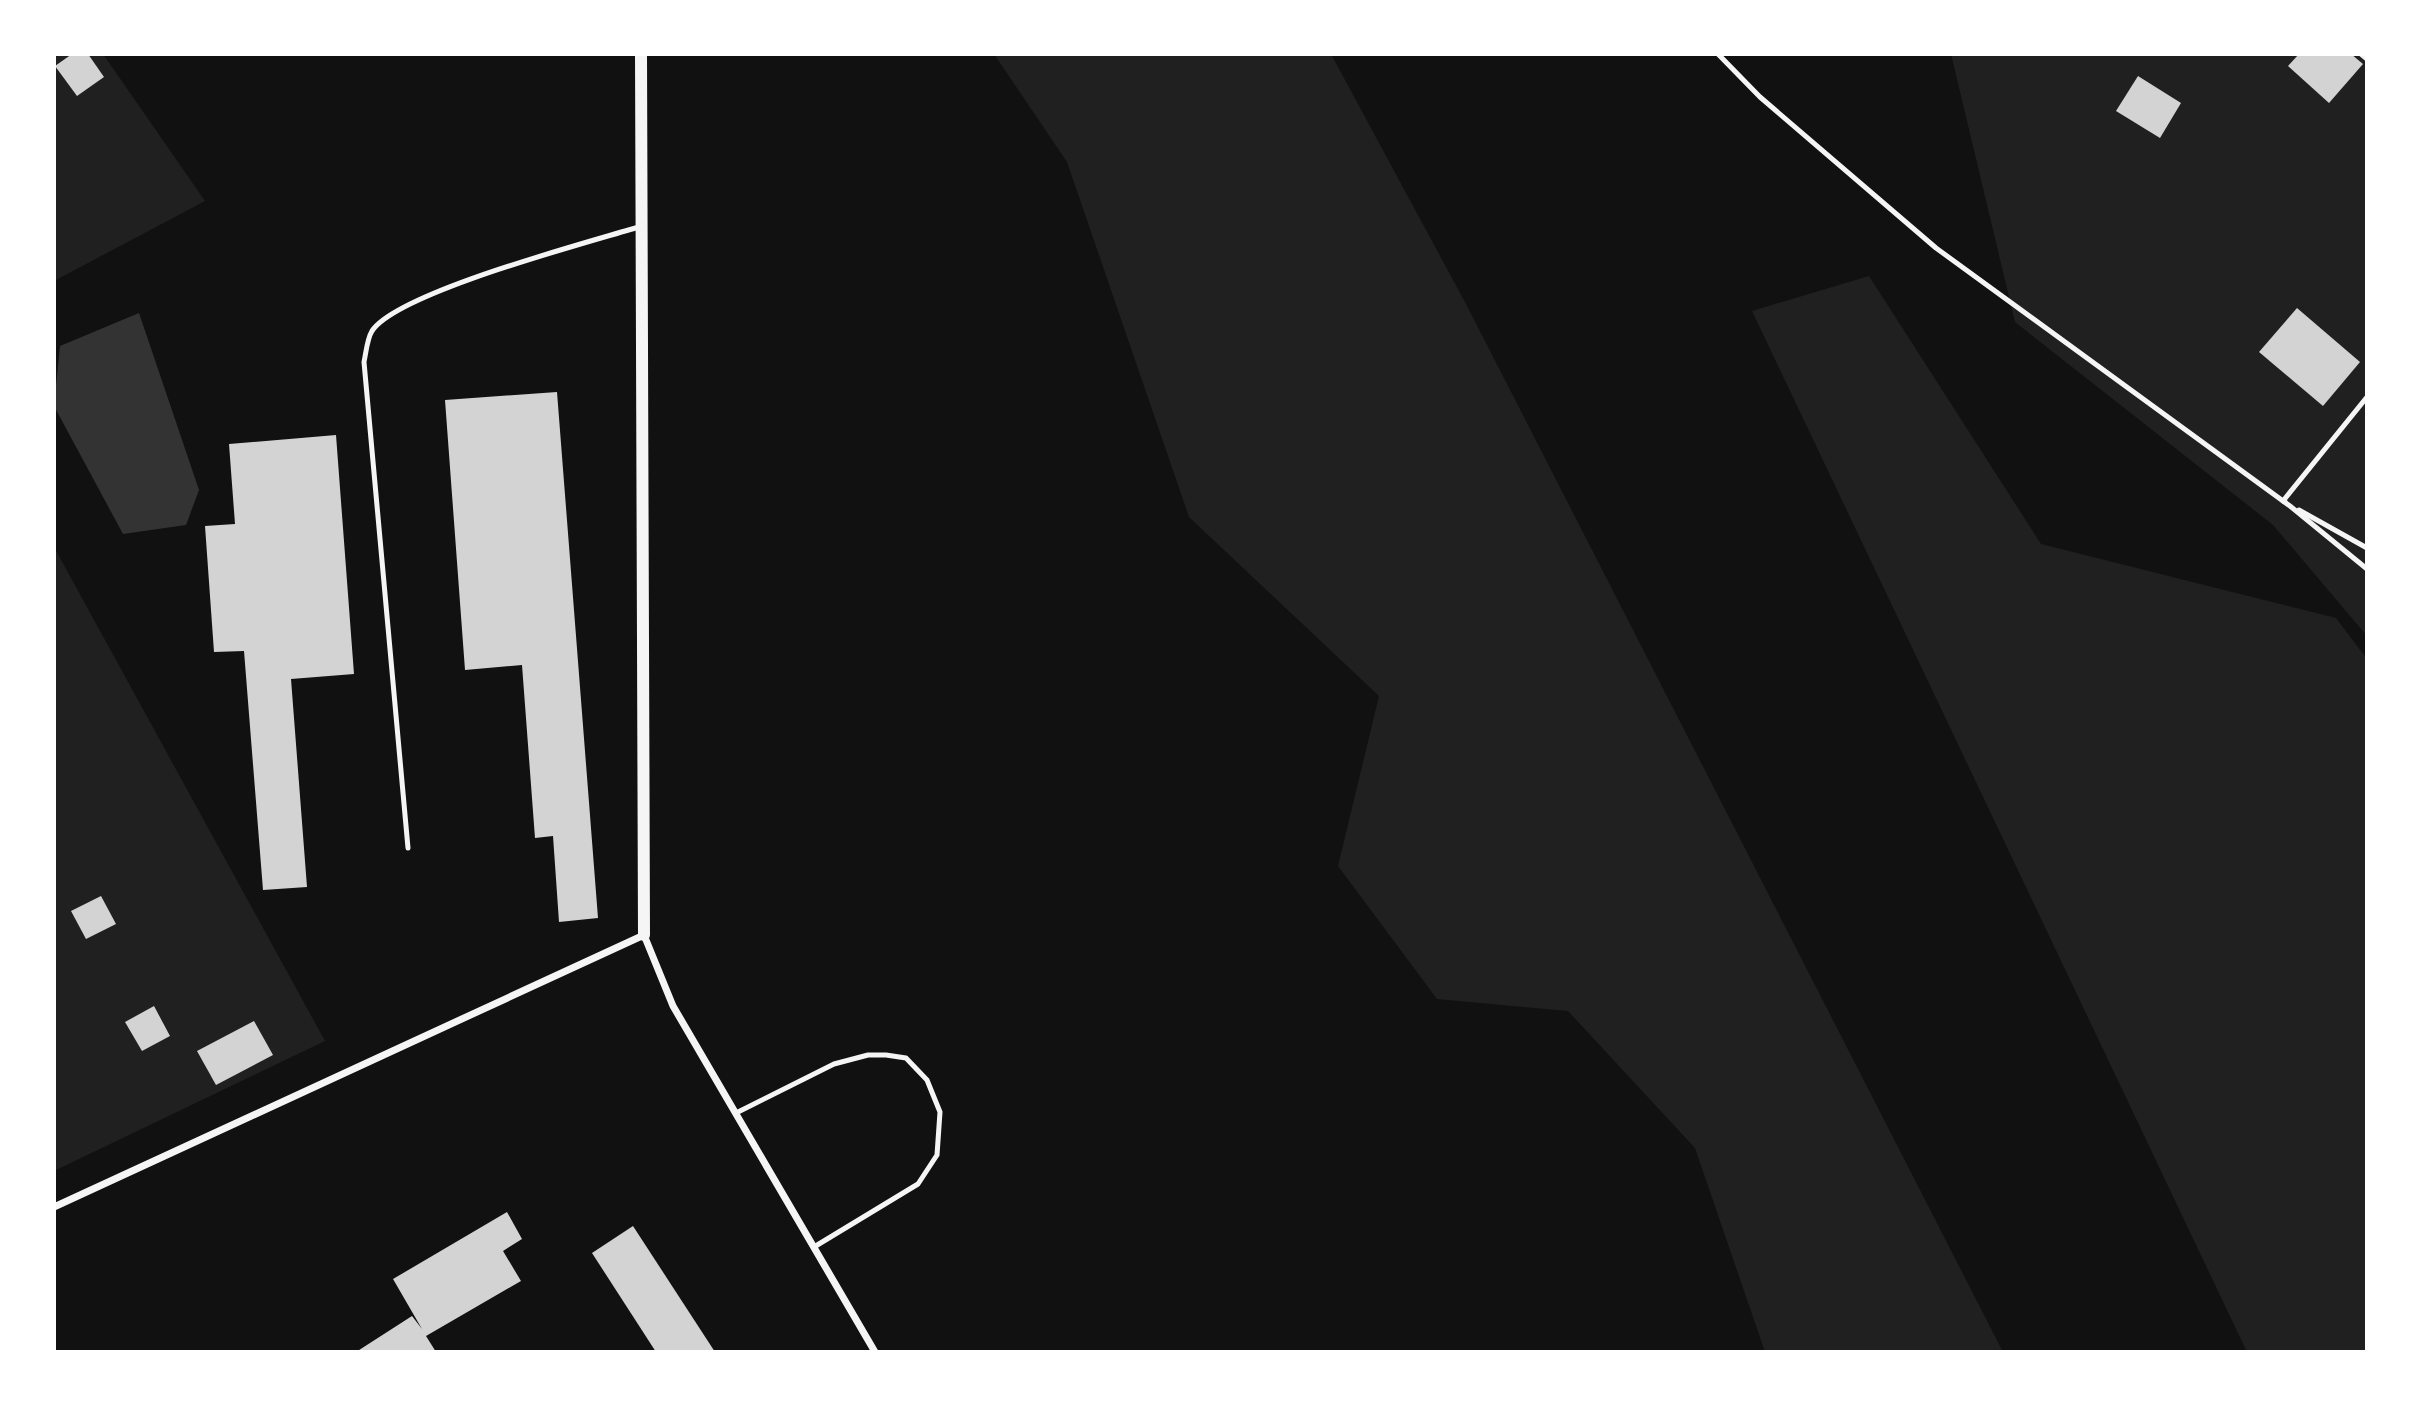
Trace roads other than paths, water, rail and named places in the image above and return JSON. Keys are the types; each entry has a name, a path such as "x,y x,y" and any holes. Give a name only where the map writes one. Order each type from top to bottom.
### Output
{"street":[{"path":"641,54 644,935 673,1006 875,1352"},
{"path":"54,1207 644,935"}],"lane":[{"path":"1718,54 1760,97 1936,248 2283,501 2367,569"},
{"path":"2361,54 2367,59"},
{"path":"408,848 364,362 371,332 390,314 447,287 642,226"},
{"path":"2283,501 2367,397"},
{"path":"2283,501 2367,548"},
{"path":"736,1112 834,1063 868,1055 906,1058 927,1080 940,1112 937,1154 918,1184 814,1247"}]}
